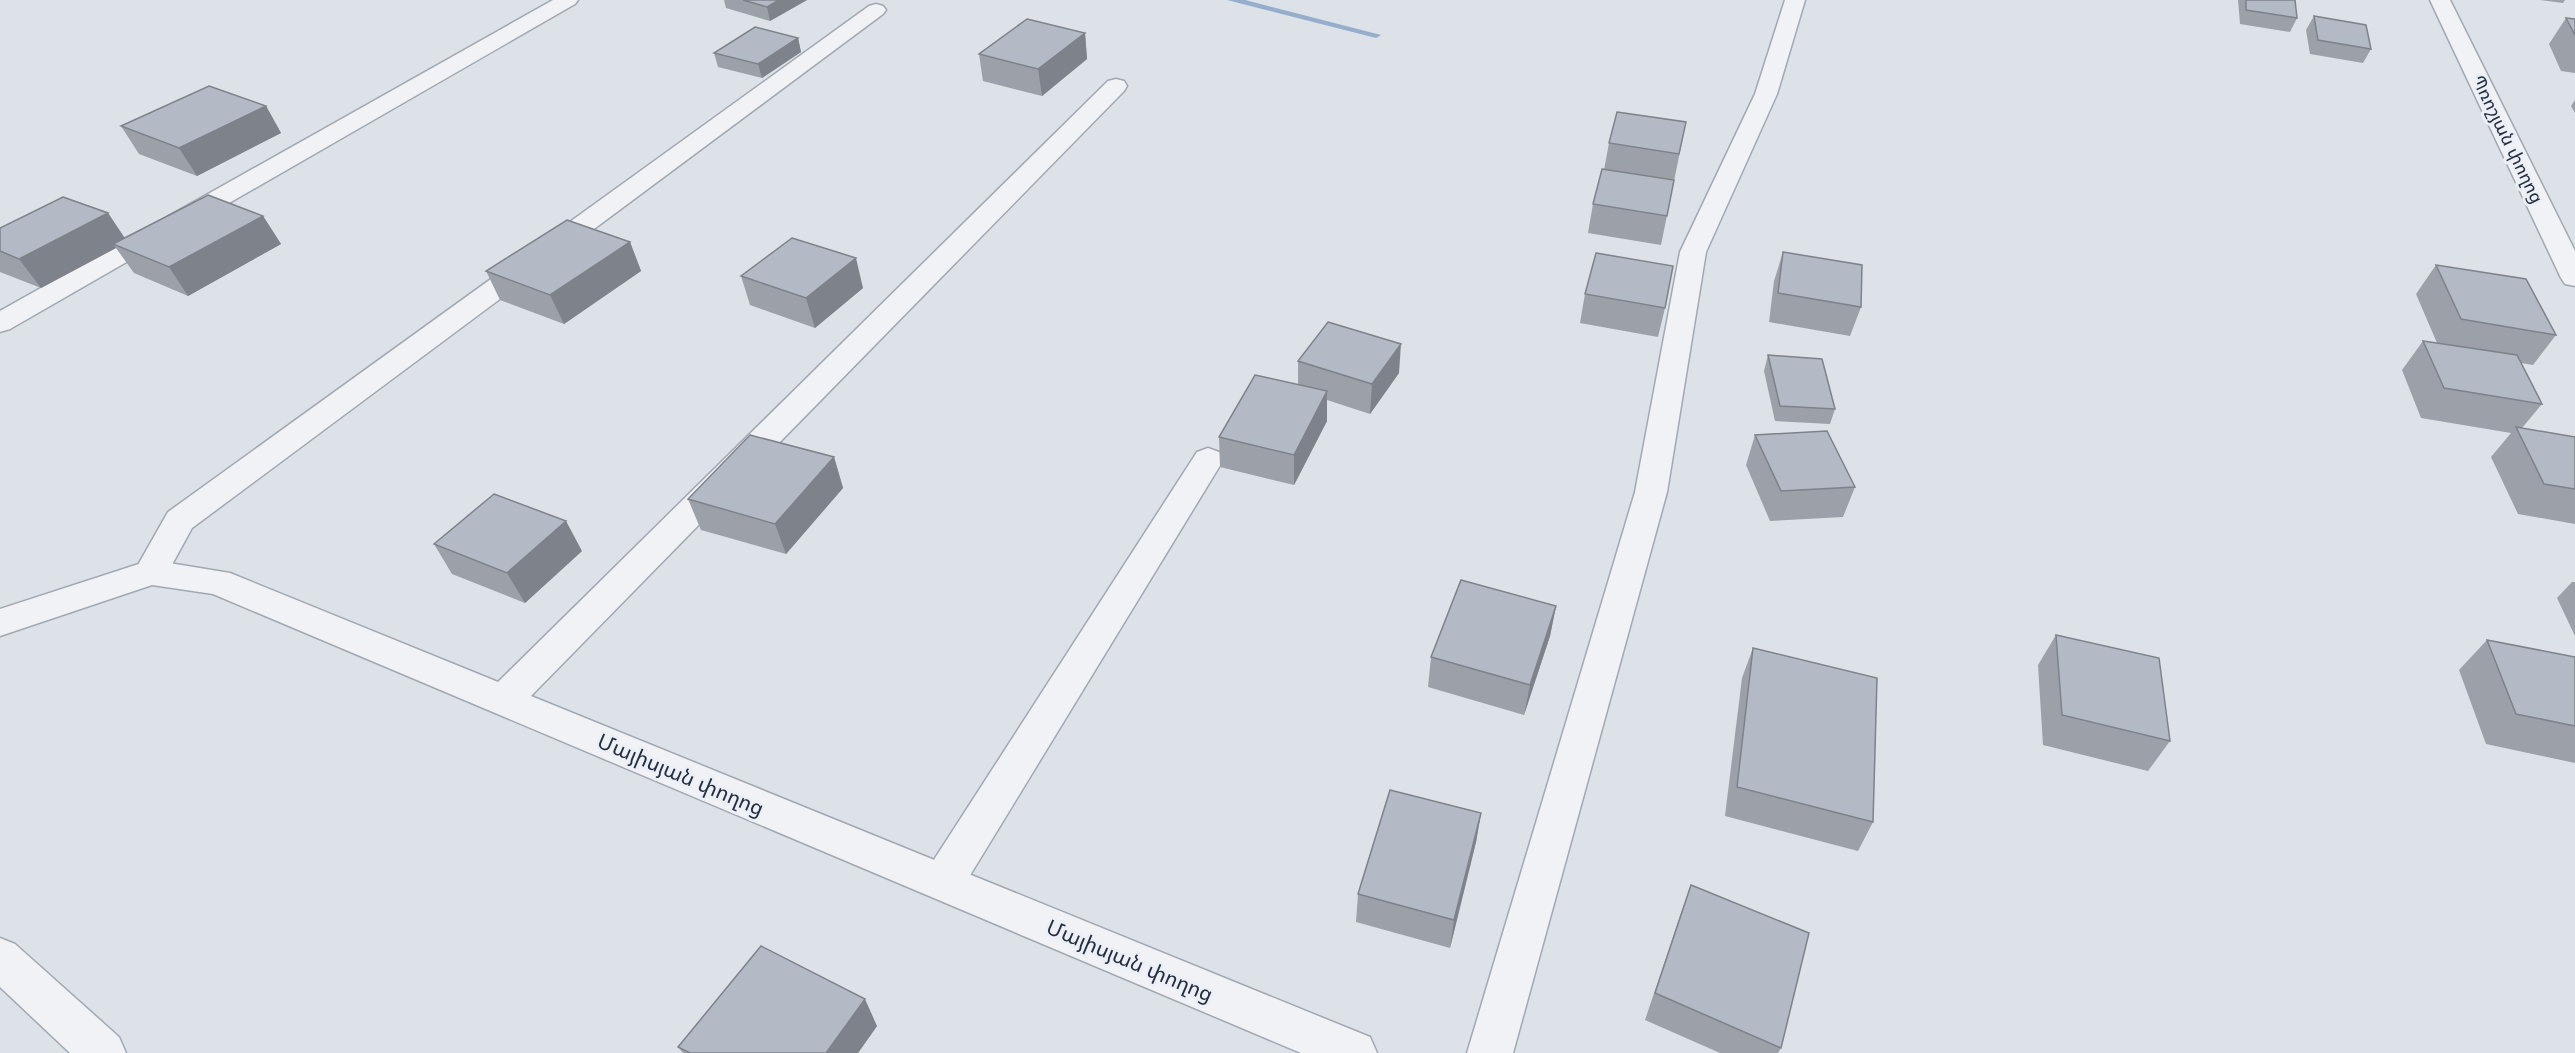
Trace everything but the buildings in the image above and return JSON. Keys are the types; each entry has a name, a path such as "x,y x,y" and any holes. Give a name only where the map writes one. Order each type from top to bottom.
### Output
{"street":[{"path":"0,323 568,0"},
{"path":"1490,1053 1651,492 1693,252 1766,94 1795,0"},
{"name":"Պռոշյան փողոց","path":"2440,0 2575,279"},
{"path":"151,572 180,520 876,10"},
{"path":"503,700 1116,86"},
{"path":"943,882 1208,459"},
{"name":"Մայիսյան փողոց","path":"0,623 151,572 218,582 1354,1053"},
{"path":"0,958 103,1053"}],"waterway":[{"path":"1232,0 1376,35"}]}
